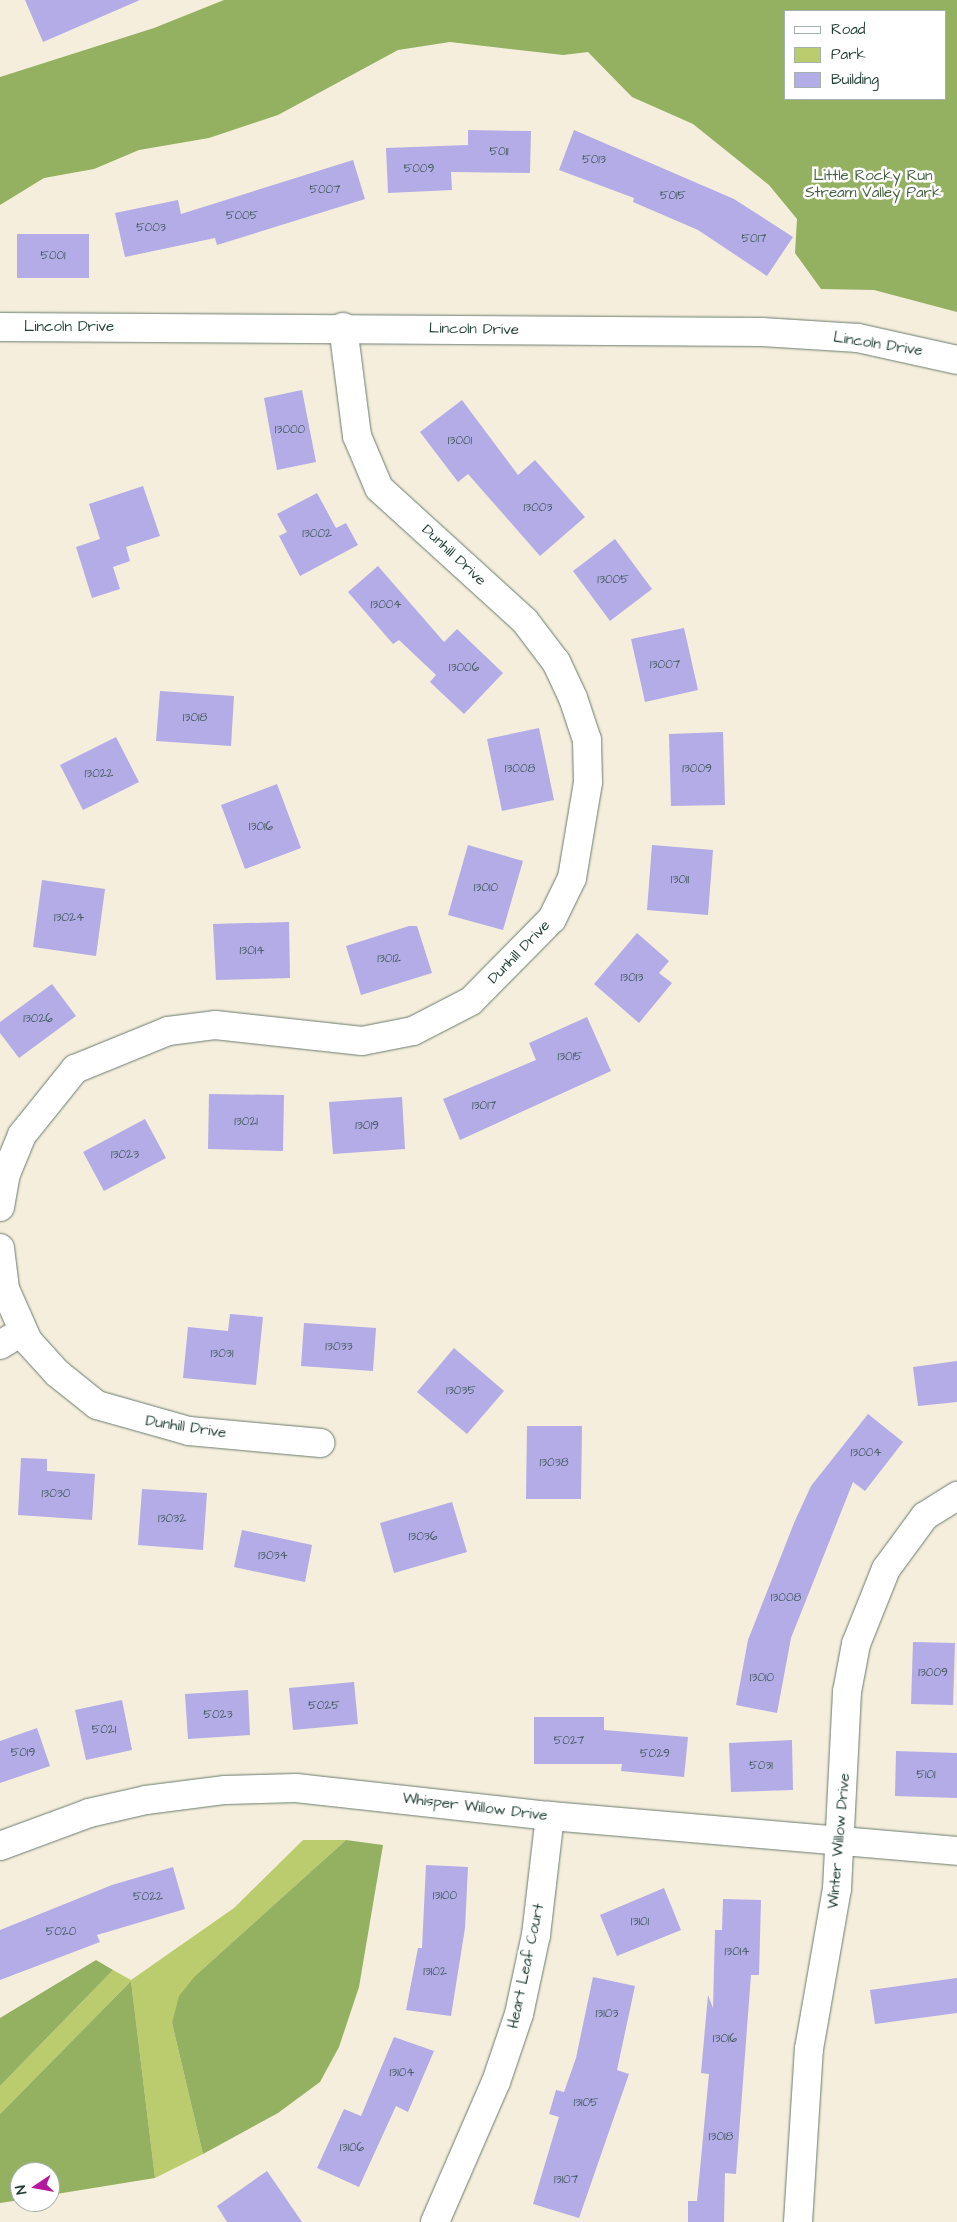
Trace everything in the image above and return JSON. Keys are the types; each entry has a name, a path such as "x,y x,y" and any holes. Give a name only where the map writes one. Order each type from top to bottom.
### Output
{"street":[{"name":"Lincoln Drive","path":"0,327 343,327 818,334 951,358"},
{"name":"Dunhill Drive","path":"0,1207 6,1174 22,1135 75,1069 168,1031 215,1025 362,1041 413,1030 472,1001 552,919 572,878 588,782 587,740 572,698 556,662 525,620 379,488 357,436 343,327"},
{"name":"Dunhill Drive","path":"0,1248 11,1338 97,1405 189,1431 320,1443"},
{"name":"Winter Willow Drive","path":"798,2222 809,2049 840,1843 847,1692 856,1644 886,1569 919,1523 957,1496"},
{"name":"Whisper Willow Drive","path":"0,1846 89,1813 225,1790 296,1788 550,1816 840,1843 957,1851"},
{"name":"Heart Leaf Court","path":"435,2222 496,2082 519,2014 536,1935 550,1816"}],"green space":[{"name":"Little Rocky Run Stream Valley Park","path":"224,0 957,0 957,312 874,290 821,289 795,253 797,219 769,185 693,124 632,97 588,52 563,55 450,42 398,50 278,115 209,138 139,150 94,169 44,178 0,205 0,77 154,28"},
{"path":"303,1840 346,1840 195,1976 172,2023 203,2154 155,2178 131,1981 0,2114 0,2086 113,1970 131,1980 234,1908"},
{"path":"346,1840 383,1845 359,1987 339,2047 320,2082 278,2113 203,2154 172,2023 179,1996 195,1976"},
{"path":"96,1960 113,1970 0,2086 0,2018"},
{"path":"131,1981 155,2178 60,2193 60,2162 10,2162 10,2202 0,2203 0,2114"}],"building":[{"path":"25,0 140,0 43,42"},
{"path":"468,130 531,131 530,173 451,172 452,190 388,193 386,148 468,145"},
{"path":"574,130 734,199 793,237 767,276 698,230 633,202 634,198 559,170"},
{"path":"353,160 365,199 217,245 215,238 125,257 115,213 178,200 181,214"},
{"path":"17,234 89,234 89,278 17,278"},
{"path":"302,390 316,462 277,470 264,398"},
{"path":"462,400 518,475 535,460 585,517 540,556 468,474 458,482 420,432"},
{"path":"143,486 160,536 126,547 130,561 113,567 120,589 92,598 76,547 100,539 89,504"},
{"path":"317,493 336,528 346,523 358,545 300,576 279,536 287,532 277,514"},
{"path":"615,539 652,589 610,621 573,571"},
{"path":"378,566 444,642 457,629 503,673 464,714 430,682 436,675 399,640 393,644 348,592"},
{"path":"684,628 698,690 645,702 631,639"},
{"path":"160,691 234,696 231,746 156,741"},
{"path":"539,728 554,800 502,811 487,739"},
{"path":"723,732 725,805 671,806 669,734"},
{"path":"116,737 139,782 83,810 60,765"},
{"path":"277,784 301,848 245,869 221,805"},
{"path":"468,845 523,861 503,930 448,915"},
{"path":"652,845 713,850 708,915 647,910"},
{"path":"42,880 105,889 96,956 33,947"},
{"path":"289,922 290,978 216,980 213,924"},
{"path":"409,926 417,926 432,973 361,995 346,946"},
{"path":"637,933 669,961 659,973 672,983 639,1023 594,984"},
{"path":"52,984 76,1016 19,1058 0,1033 0,1022"},
{"path":"587,1017 611,1071 460,1140 443,1099 536,1060 529,1043"},
{"path":"209,1094 284,1095 283,1151 208,1149"},
{"path":"402,1097 405,1149 333,1154 329,1102"},
{"path":"145,1119 166,1158 104,1191 83,1152"},
{"path":"230,1314 263,1317 256,1385 183,1378 188,1327 228,1331"},
{"path":"304,1323 376,1328 373,1371 301,1366"},
{"path":"454,1348 504,1391 467,1434 417,1392"},
{"path":"957,1361 957,1402 918,1406 913,1367"},
{"path":"868,1414 903,1442 865,1491 853,1482 791,1638 777,1713 736,1705 748,1640 794,1523 811,1486"},
{"path":"527,1426 582,1426 581,1499 526,1499"},
{"path":"21,1458 47,1459 47,1471 95,1474 92,1520 18,1515"},
{"path":"142,1489 207,1493 203,1550 138,1545"},
{"path":"452,1502 467,1552 394,1573 380,1523"},
{"path":"242,1530 312,1545 305,1582 234,1567"},
{"path":"913,1642 955,1643 953,1705 911,1704"},
{"path":"354,1682 358,1724 293,1730 289,1688"},
{"path":"248,1690 250,1735 188,1739 185,1694"},
{"path":"122,1700 132,1750 86,1760 75,1710"},
{"path":"534,1717 604,1717 604,1730 688,1737 684,1777 621,1771 622,1764 534,1764"},
{"path":"37,1728 50,1766 0,1783 0,1741"},
{"path":"792,1740 793,1790 731,1792 729,1743"},
{"path":"896,1751 957,1753 957,1798 895,1796"},
{"path":"426,1865 468,1867 465,1928 451,2016 406,2010 418,1948 422,1948"},
{"path":"173,1867 185,1909 97,1935 100,1942 0,1980 0,1930 112,1885"},
{"path":"664,1888 681,1930 617,1956 600,1915"},
{"path":"723,1899 761,1900 759,1975 751,1975 736,2174 725,2173 724,2222 688,2222 688,2201 697,2201 709,2074 701,2073 708,1995 713,2008 715,1930 722,1930"},
{"path":"593,1977 635,1986 617,2070 629,2074 579,2218 533,2204 559,2117 549,2114 556,2090 564,2092 576,2058"},
{"path":"957,1978 957,2013 875,2024 870,1990"},
{"path":"394,2037 434,2051 408,2112 396,2106 359,2187 317,2168 344,2109 361,2116"},
{"path":"267,2171 302,2222 227,2222 217,2206"}]}
